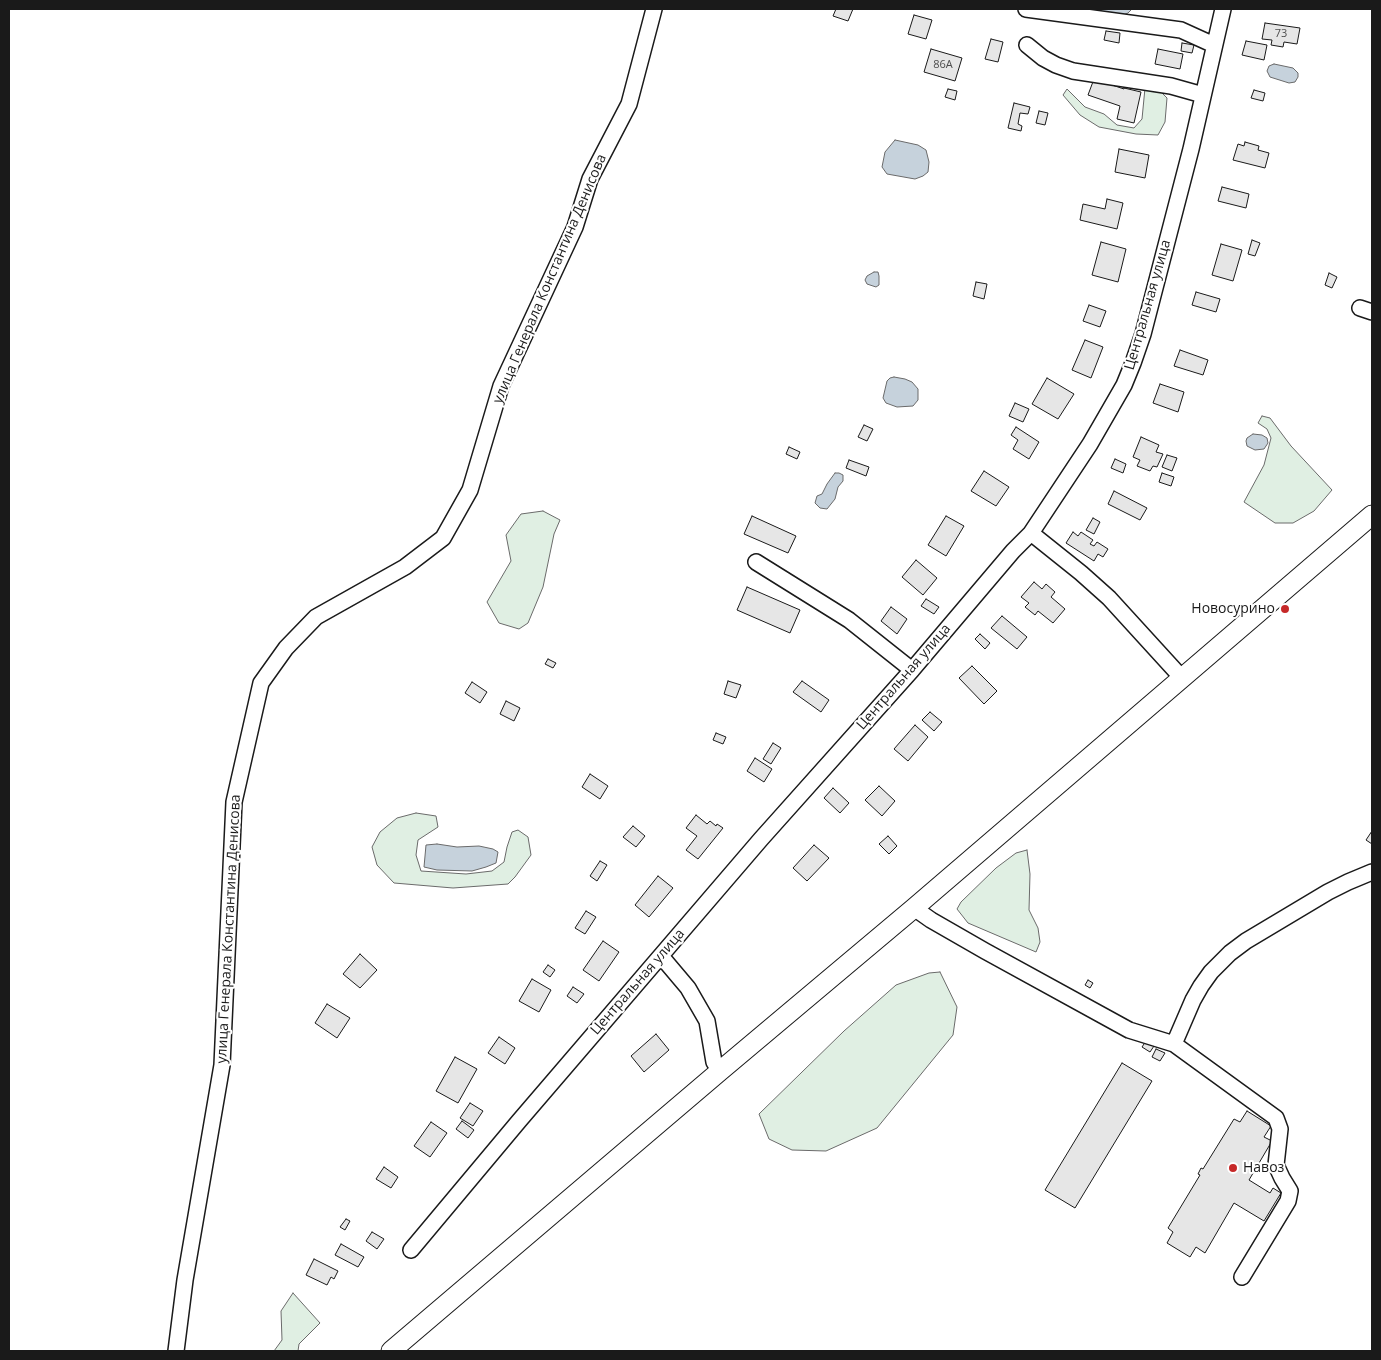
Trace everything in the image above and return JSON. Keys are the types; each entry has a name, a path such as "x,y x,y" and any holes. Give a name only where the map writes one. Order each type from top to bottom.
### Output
{"main road":[{"path":"391,1351 914,908 1372,515"}],"street":[{"name":"улица Генерала Константина Денисова","path":"176,1351 185,1280 222,1065 234,802 262,684 286,648 316,617 405,568 443,538 470,490 501,386 575,227 590,179 629,104 654,9"},
{"path":"1026,9 1181,30 1214,45"},
{"name":"Центральная улица","path":"411,1250 519,1121 761,840 1031,532 1094,438 1124,385 1143,334 1186,168 1223,9"},
{"path":"1027,45 1043,58 1073,71 1171,86 1203,94"},
{"path":"1031,532 1109,598 1182,678"},
{"path":"756,562 849,620 912,670"},
{"path":"1174,1044 1201,986 1211,972 1230,953 1246,941 1328,892 1372,872"},
{"path":"914,908 985,951 1129,1030 1174,1044 1276,1118 1280,1128 1276,1165 1290,1191 1288,1201 1242,1277"},
{"path":"661,956 688,988 707,1021 714,1062 720,1071"}],"green space":[{"path":"1145,88 1158,89 1167,98 1165,122 1158,135 1136,134 1099,127 1080,115 1063,95 1067,89 1085,107 1104,114 1117,125 1134,128 1142,119"},
{"path":"1262,416 1270,418 1291,446 1332,490 1314,511 1293,523 1275,523 1244,502 1264,465 1271,438 1267,429 1258,423"},
{"path":"543,511 560,520 554,534 543,587 528,623 519,629 499,623 487,602 511,561 506,535 521,514"},
{"path":"416,813 436,816 438,827 418,840 416,855 421,871 466,874 492,871 504,862 512,832 518,830 528,837 531,855 508,884 453,888 394,883 377,865 372,847 380,832 397,818"},
{"path":"1027,850 1030,874 1029,910 1038,928 1040,942 1036,952 968,923 957,909 961,902 996,868 1016,853"},
{"path":"940,972 957,1007 953,1035 877,1128 826,1151 792,1150 769,1139 759,1114 844,1031 896,985 929,973"},
{"path":"293,1293 320,1323 299,1344 298,1351 274,1351 282,1340 281,1311"}],"shaded area":[{"path":"1069,9 1132,9 1121,16"},
{"path":"1274,64 1293,68 1298,73 1295,82 1289,83 1270,77 1267,71 1269,66"},
{"path":"895,140 918,145 926,150 929,162 928,172 915,179 887,174 882,167 885,152"},
{"path":"878,272 879,276 879,285 876,287 867,284 865,280 867,276"},
{"path":"894,377 912,382 918,389 918,400 913,406 897,407 886,403 883,398 887,381"},
{"path":"1253,434 1262,435 1267,438 1268,443 1264,449 1255,450 1247,446 1247,438"},
{"path":"835,473 843,475 843,481 838,487 835,499 827,509 820,508 815,503 817,496 822,494"},
{"path":"437,844 457,847 479,846 493,849 498,852 496,863 472,871 437,870 424,867 426,845"}],"building":[{"path":"836,9 853,9 848,21 833,16"},
{"path":"914,15 932,20 926,39 908,34"},
{"path":"1265,23 1300,28 1297,44 1284,42 1283,47 1271,45 1272,40 1262,39"},
{"path":"1106,31 1120,33 1119,43 1104,40"},
{"path":"991,39 1003,42 998,62 985,59"},
{"path":"1246,41 1267,45 1264,60 1242,55"},
{"path":"1182,43 1194,45 1192,53 1181,51"},
{"path":"931,49 962,58 955,81 924,72"},
{"path":"1158,49 1183,54 1180,69 1155,64"},
{"path":"1094,79 1124,89 1141,92 1134,123 1117,119 1120,106 1088,95"},
{"path":"948,89 957,91 955,100 945,97"},
{"path":"1254,90 1265,93 1263,101 1251,98"},
{"path":"1014,103 1030,107 1028,114 1020,113 1018,124 1022,126 1021,131 1008,128"},
{"path":"1039,111 1048,113 1045,125 1036,123"},
{"path":"1245,142 1259,146 1258,150 1269,153 1265,168 1233,160 1238,144 1244,146"},
{"path":"1119,149 1149,155 1145,178 1115,172"},
{"path":"1222,187 1249,194 1246,208 1218,201"},
{"path":"1107,199 1123,203 1117,229 1080,220 1083,204 1105,209"},
{"path":"1252,240 1260,243 1255,256 1248,254"},
{"path":"1101,242 1126,249 1118,282 1092,275"},
{"path":"1221,244 1242,250 1233,281 1212,275"},
{"path":"1329,273 1337,277 1332,288 1325,285"},
{"path":"976,282 987,284 984,299 973,296"},
{"path":"1196,292 1220,299 1216,312 1192,305"},
{"path":"1089,305 1106,311 1100,327 1083,321"},
{"path":"1085,340 1103,347 1091,378 1072,370"},
{"path":"1180,350 1208,360 1203,375 1174,366"},
{"path":"1047,378 1074,394 1058,419 1032,404"},
{"path":"1160,384 1184,392 1178,412 1153,403"},
{"path":"1015,403 1029,409 1023,422 1009,416"},
{"path":"864,425 873,429 867,441 858,437"},
{"path":"1016,427 1039,442 1029,459 1013,449 1018,440 1011,435"},
{"path":"1141,437 1159,445 1156,452 1163,454 1157,467 1153,466 1150,471 1137,466 1140,460 1133,457"},
{"path":"789,447 800,452 797,459 786,454"},
{"path":"1167,455 1177,458 1172,471 1162,467"},
{"path":"1115,459 1126,464 1123,473 1111,468"},
{"path":"849,460 869,467 866,476 846,468"},
{"path":"984,471 1009,487 996,506 971,491"},
{"path":"1162,473 1174,477 1171,486 1159,482"},
{"path":"1114,491 1147,508 1140,520 1108,504"},
{"path":"752,516 796,536 788,553 744,534"},
{"path":"946,516 964,526 946,556 928,545"},
{"path":"1093,518 1100,522 1094,534 1086,530"},
{"path":"1073,532 1078,536 1081,532 1093,540 1090,544 1094,546 1097,542 1108,549 1103,557 1098,554 1094,561 1066,543"},
{"path":"916,560 937,578 923,595 902,577"},
{"path":"1034,582 1042,589 1046,584 1055,592 1051,597 1065,609 1053,623 1038,611 1035,615 1025,607 1029,603 1021,597"},
{"path":"747,587 800,610 790,633 737,610"},
{"path":"926,599 939,607 934,614 921,606"},
{"path":"891,607 907,619 897,634 881,621"},
{"path":"1002,616 1027,637 1017,649 991,628"},
{"path":"980,634 990,643 985,649 975,639"},
{"path":"548,659 556,663 553,668 545,664"},
{"path":"972,666 997,691 984,704 959,678"},
{"path":"728,681 741,685 736,698 724,694"},
{"path":"802,681 829,700 821,712 793,692"},
{"path":"472,682 487,692 480,703 465,693"},
{"path":"506,701 520,708 514,721 500,714"},
{"path":"930,712 942,722 934,731 922,720"},
{"path":"915,725 928,737 908,761 894,749"},
{"path":"716,733 726,737 723,744 713,740"},
{"path":"773,743 781,748 771,764 763,759"},
{"path":"755,758 772,769 764,782 747,771"},
{"path":"590,774 608,786 600,799 582,787"},
{"path":"879,786 895,801 882,816 865,800"},
{"path":"833,788 849,803 840,813 824,798"},
{"path":"696,815 707,824 710,821 716,826 717,824 723,828 698,859 686,850 697,836 686,828"},
{"path":"633,826 645,836 636,847 623,837"},
{"path":"1372,831 1372,844 1366,840"},
{"path":"888,836 897,846 889,854 879,844"},
{"path":"814,845 829,858 807,881 793,868"},
{"path":"600,861 607,865 597,881 590,876"},
{"path":"658,876 673,888 649,917 635,905"},
{"path":"586,911 596,917 585,934 575,928"},
{"path":"603,941 619,952 599,981 583,970"},
{"path":"360,954 377,970 360,988 343,974"},
{"path":"548,965 555,970 550,977 543,972"},
{"path":"532,979 551,990 539,1012 519,1001"},
{"path":"1088,980 1093,983 1090,988 1085,985"},
{"path":"573,987 584,994 577,1003 567,996"},
{"path":"327,1004 350,1018 337,1038 315,1023"},
{"path":"656,1034 669,1050 644,1072 631,1056"},
{"path":"499,1037 515,1048 505,1064 488,1053"},
{"path":"1146,1041 1154,1046 1150,1052 1142,1047"},
{"path":"1156,1049 1165,1053 1160,1061 1152,1057"},
{"path":"455,1057 477,1069 458,1103 436,1091"},
{"path":"1122,1063 1152,1081 1075,1208 1045,1190"},
{"path":"470,1103 483,1111 473,1126 460,1118"},
{"path":"1247,1111 1271,1126 1264,1137 1272,1141 1249,1180 1270,1193 1273,1188 1281,1193 1264,1221 1234,1203 1205,1253 1196,1247 1190,1257 1167,1243 1173,1232 1168,1228 1200,1175 1198,1174 1201,1168 1203,1169 1234,1119 1240,1122"},
{"path":"462,1121 474,1130 468,1138 456,1129"},
{"path":"431,1122 447,1133 430,1157 414,1146"},
{"path":"384,1167 398,1177 391,1188 376,1179"},
{"path":"346,1219 350,1221 345,1230 340,1227"},
{"path":"372,1232 384,1239 377,1249 366,1241"},
{"path":"341,1244 364,1257 358,1267 335,1255"},
{"path":"314,1259 338,1271 334,1279 331,1277 327,1285 306,1275"}],"place":[{"name":"Новосурино","path":"1285,609"},
{"name":"Навоз","path":"1233,1168"}]}
